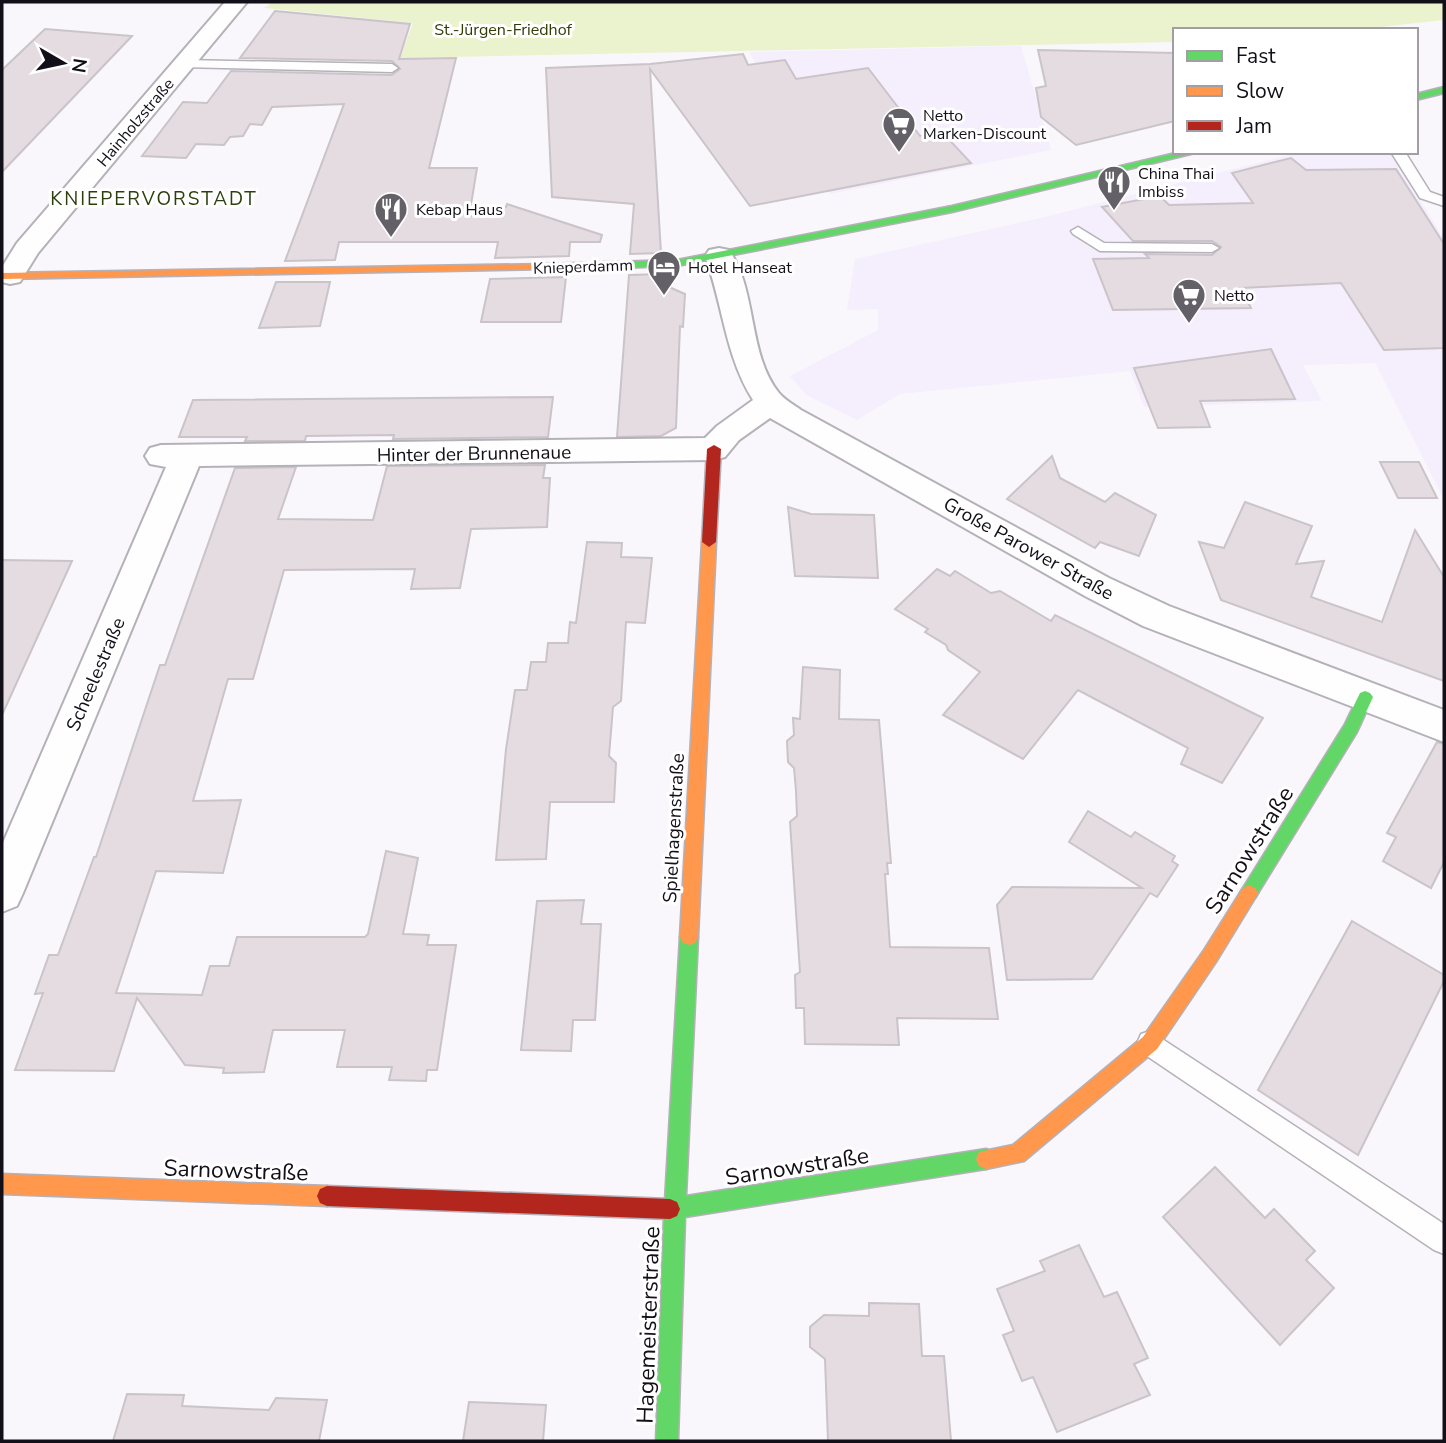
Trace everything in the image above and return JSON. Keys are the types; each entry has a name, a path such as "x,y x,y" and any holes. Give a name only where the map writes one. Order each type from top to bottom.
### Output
{"street":[{"name":"Hainholzstraße","path":"6,276 236,2"},
{"path":"1418,96 1444,90"},
{"name":"Knieperdamm","path":"6,276 677,263 719,257 952,209 1186,154"},
{"name":"Große Parower Straße","path":"719,257 727,277 754,378 770,403 790,417 1144,610 1444,726"},
{"path":"713,449 728,433 770,403"},
{"name":"Hinter der Brunnenaue","path":"174,456 713,449"},
{"name":"Spielhagenstraße","path":"675,1209 713,449"},
{"name":"Scheelestraße","path":"2,893 174,456"},
{"name":"Sarnowstraße","path":"2,1184 675,1209 1017,1154 1150,1043 1224,933 1351,727 1365,696"},
{"name":"Hagemeisterstraße","path":"667,1441 675,1209"}],"lane":[{"path":"184,64 392,68"},
{"path":"1399,154 1425,195 1444,202"},
{"path":"1078,231 1100,247 1212,248"},
{"path":"1150,1043 1444,1240"}],"shaded area":[{"path":"1021,46 1051,150 830,194 749,52"},
{"path":"1292,154 1391,154 1444,239 1444,500 1375,363 1303,365 1322,401 1144,407 1130,371 900,394 857,420 806,395 790,376 878,330 878,309 847,310 855,259 1045,217"}],"green space":[{"name":"St.-Jürgen-Friedhof","path":"273,2 1444,2 1444,20 1371,28 1173,28 1173,42 400,58 413,23 264,8"}],"building":[{"path":"275,11 410,24 399,59 456,58 429,168 477,168 469,217 506,207 507,204 602,235 600,242 570,242 569,256 495,258 498,242 339,242 335,260 285,261 344,104 272,107 262,125 250,124 243,136 230,137 224,145 196,144 186,158 142,156 183,102 207,103 231,71 392,75 400,69 392,61 240,58"},
{"path":"45,29 132,36 2,172 2,70"},
{"path":"1038,50 1173,53 1173,121 1076,145 1041,117 1036,88 1046,86"},
{"path":"743,54 748,65 785,60 796,79 868,68 920,136 941,131 971,163 750,206 650,69 661,253 630,254 634,204 552,197 546,68 650,64"},
{"path":"1291,158 1306,170 1396,169 1444,244 1444,348 1384,350 1341,283 1241,288 1251,308 1113,310 1093,259 1149,258 1145,254 1212,255 1221,247 1212,241 1133,241 1102,207 1160,196 1169,205 1253,203 1232,173"},
{"path":"662,274 662,284 685,294 683,327 680,326 676,428 661,436 617,437 629,275"},
{"path":"566,277 561,322 481,322 490,279"},
{"path":"276,282 330,282 320,326 259,328"},
{"path":"1271,349 1295,399 1200,401 1210,427 1158,428 1134,368"},
{"path":"553,397 548,437 393,439 394,435 306,436 305,441 245,441 247,437 179,437 193,400"},
{"path":"1052,456 1060,478 1105,502 1115,493 1156,515 1139,556 1100,542 1095,548 1007,499"},
{"path":"1380,462 1419,462 1437,498 1398,498"},
{"path":"545,465 543,478 550,478 547,527 471,529 460,588 411,589 415,569 284,570 253,679 228,679 193,801 241,800 223,873 156,871 116,993 202,995 210,966 229,966 237,937 365,937 368,934 386,851 418,858 403,934 429,935 427,945 456,945 437,1070 427,1070 426,1081 389,1080 392,1067 337,1067 345,1030 273,1030 264,1072 223,1073 224,1068 185,1065 137,998 114,1071 15,1070 43,993 35,994 49,955 58,955 96,857 160,665 165,665 235,468 296,467 278,519 373,520 387,466"},
{"path":"1245,502 1312,526 1296,564 1324,561 1311,597 1382,622 1415,530 1444,577 1444,681 1221,600 1199,542 1224,548"},
{"path":"788,507 811,514 874,515 878,578 795,576"},
{"path":"587,542 622,543 621,557 652,558 645,623 626,622 621,701 613,707 609,756 616,763 614,802 550,802 546,859 496,860 506,749 515,690 527,690 531,662 546,662 548,643 568,643 570,622 576,623"},
{"path":"2,560 72,561 2,715"},
{"path":"937,569 950,576 955,571 991,593 1000,591 1051,621 1055,615 1263,718 1222,783 1181,764 1188,748 1078,690 1023,759 943,715 980,672 925,632 928,629 895,609"},
{"path":"803,667 840,670 839,719 879,720 891,863 887,863 888,874 885,874 890,947 989,948 998,1019 897,1018 899,1045 805,1044 804,1008 796,1008 795,975 800,972 790,822 797,816 794,768 788,762 787,741 794,735 793,718 800,719"},
{"path":"1437,742 1444,744 1444,862 1431,888 1383,861 1396,837 1387,833"},
{"path":"1088,811 1131,837 1135,832 1175,856 1172,861 1178,865 1157,897 1150,893 1092,979 1007,980 997,905 1012,887 1142,888 1069,842"},
{"path":"584,900 581,924 601,924 595,1020 573,1020 571,1051 521,1050 537,901"},
{"path":"1352,921 1444,975 1444,981 1358,1155 1258,1090"},
{"path":"1215,1167 1265,1218 1274,1209 1315,1251 1306,1260 1334,1288 1280,1345 1163,1217"},
{"path":"1079,1245 1104,1297 1117,1292 1148,1358 1134,1364 1150,1395 1057,1432 1033,1377 1022,1381 1003,1335 1014,1331 997,1289 1045,1271 1040,1261"},
{"path":"869,1303 919,1304 922,1356 944,1356 951,1441 828,1441 825,1359 810,1347 810,1327 824,1315 869,1316"},
{"path":"127,1394 184,1395 182,1406 269,1410 276,1398 327,1400 319,1441 113,1441"},
{"path":"469,1402 546,1405 543,1441 463,1441"}],"traffic: fast":[{"path":"1418,96 1444,90"},
{"path":"546,267 677,263 952,209 1186,154"},
{"path":"1249,893 1351,727 1365,697"},
{"path":"667,1441 675,1209 689,937"},
{"path":"670,1209 986,1159"}],"traffic: slow":[{"path":"2,276 546,267"},
{"path":"689,937 709,542"},
{"path":"986,1159 1017,1154 1150,1043 1210,956 1249,893"},
{"path":"2,1184 327,1196"}],"traffic: jam":[{"path":"709,542 714,449"},
{"path":"327,1196 670,1209"}],"place":[{"name":"Netto Marken-Discount","path":"899,154"},
{"name":"China Thai Imbiss","path":"1114,212"},
{"name":"Kebap Haus","path":"391,239"},
{"name":"Hotel Hanseat","path":"664,297"},
{"name":"Netto","path":"1189,325"}],"district":[{"name":"KNIEPERVORSTADT","path":"154,198"}]}
